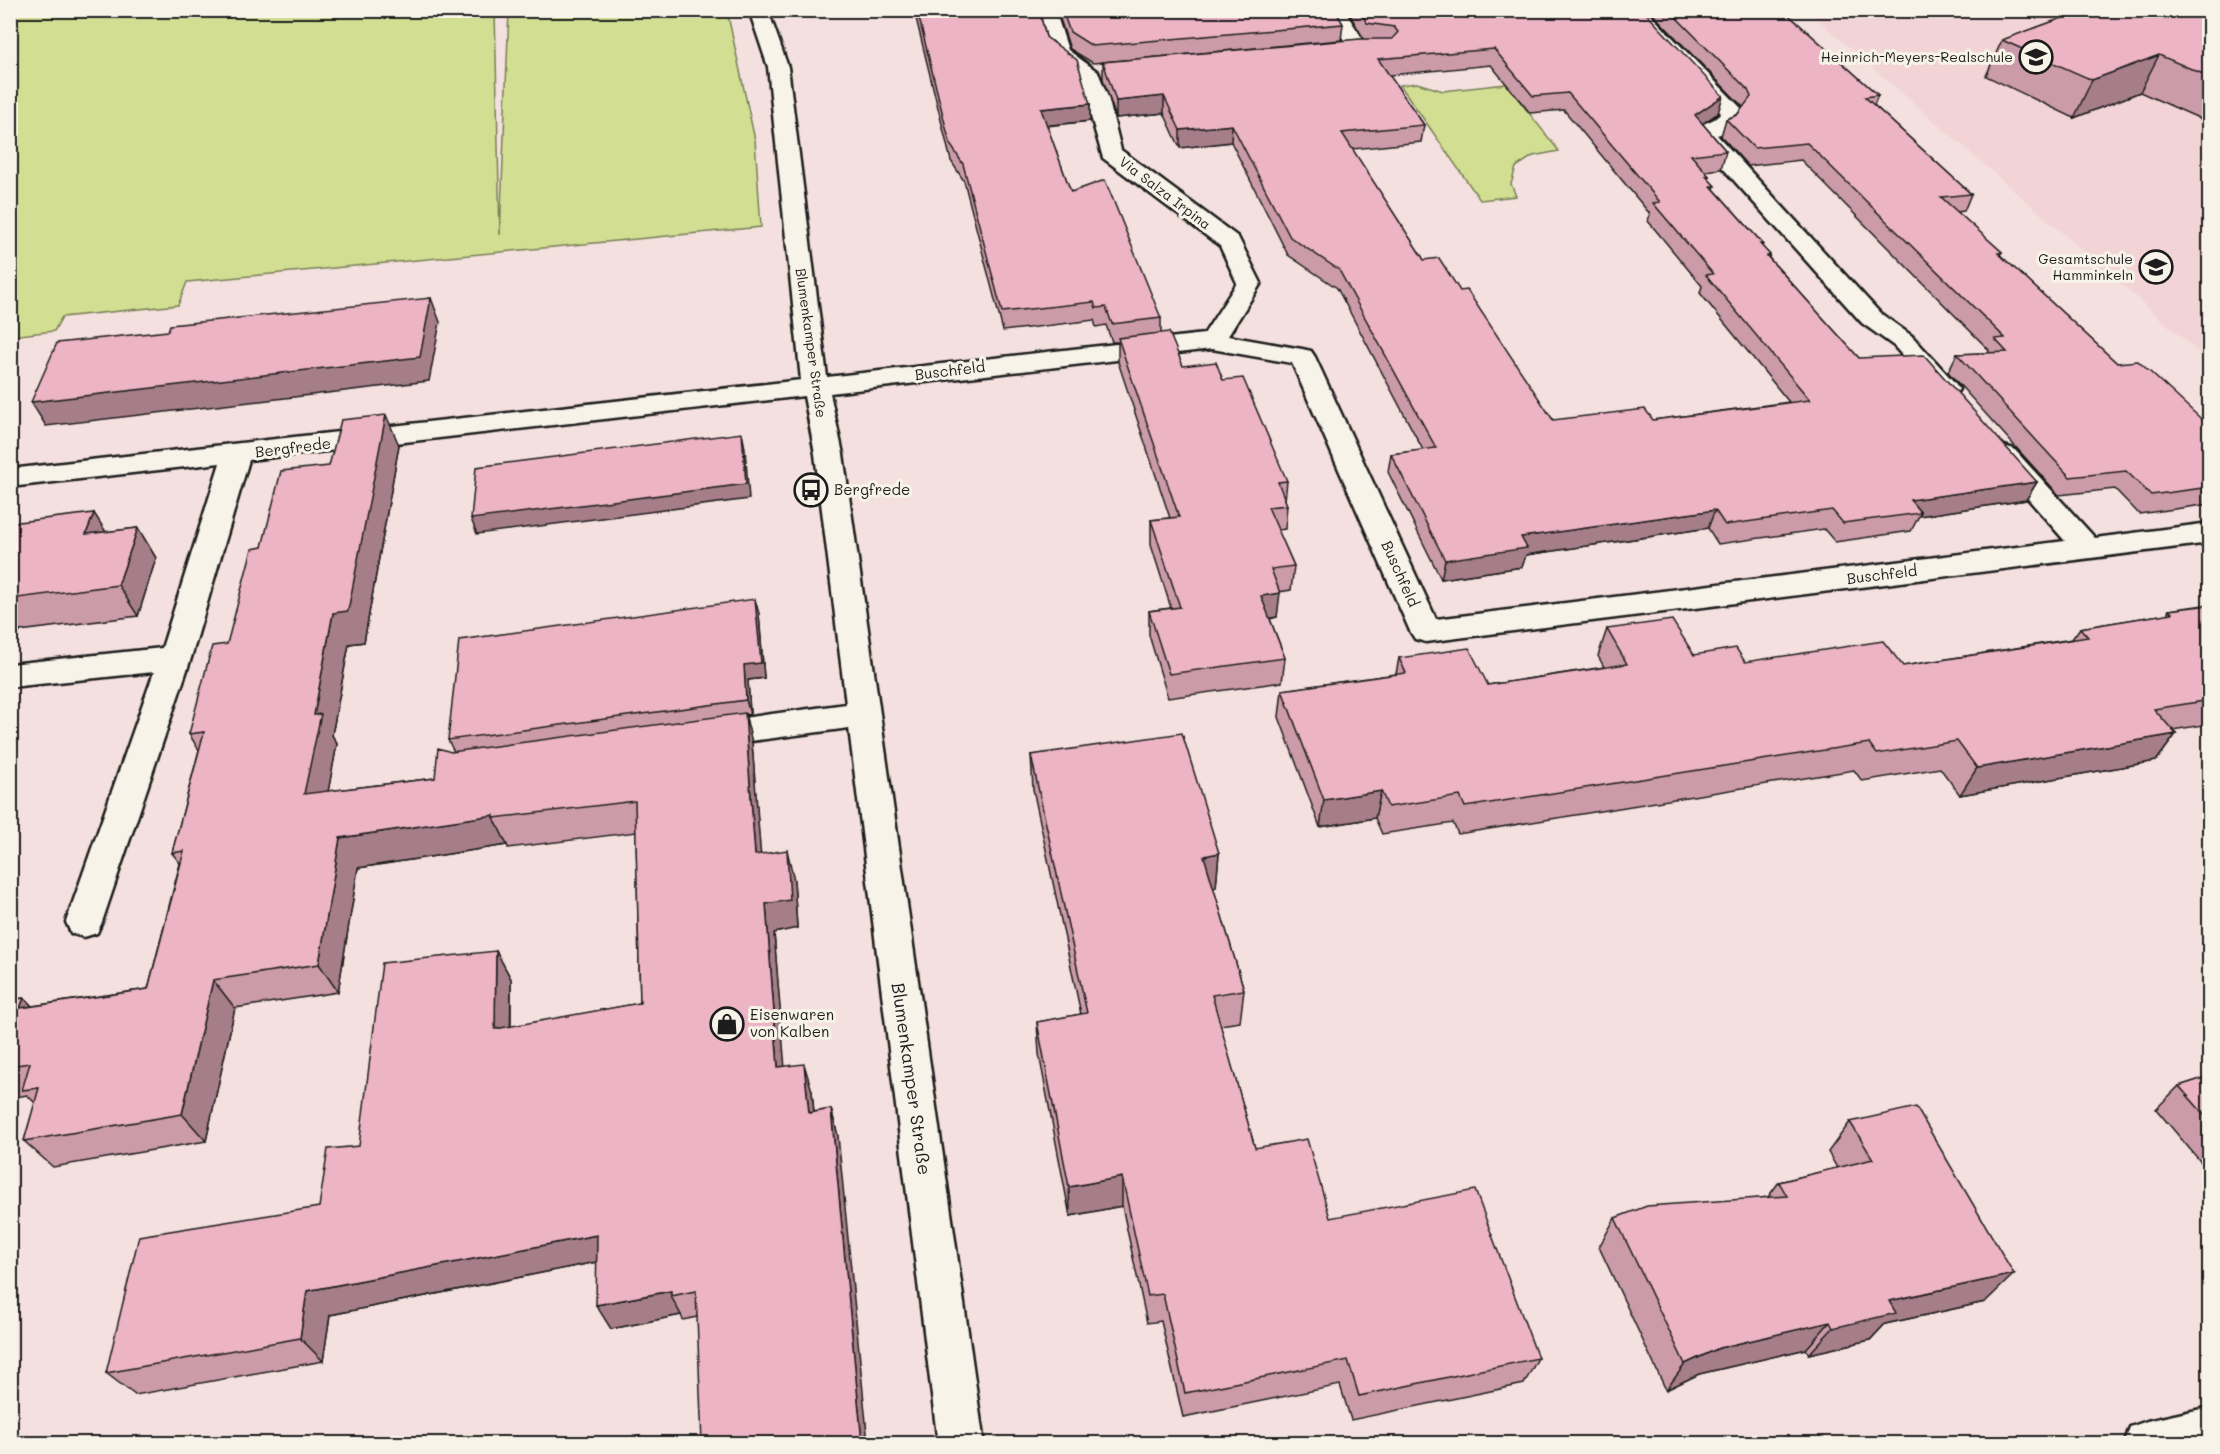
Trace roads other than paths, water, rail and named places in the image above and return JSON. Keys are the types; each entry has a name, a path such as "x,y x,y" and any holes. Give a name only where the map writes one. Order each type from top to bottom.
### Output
{"street":[{"name":"Blumenkamper Straße","path":"758,10 778,67 815,386 829,454 861,714 961,1443"},
{"path":"1045,10 1059,53 1088,72 1112,70"},
{"path":"1334,10 1366,48 1334,50"},
{"path":"1635,10 1733,113 1722,126 1703,132 1871,318 1903,341 1965,411"},
{"name":"Via Salza Irpina","path":"1088,72 1098,97 1112,153 1230,242 1249,283 1212,341"},
{"name":"Buschfeld","path":"815,386 1212,341 1302,357 1426,631 2089,550 2210,533"},
{"name":"Bergfrede","path":"10,478 236,454 815,386"},
{"path":"1988,437 2089,550"},
{"name":"Bergfrede","path":"84,922 175,658 236,454"},
{"path":"10,676 175,658"},
{"path":"675,739 861,714"},
{"path":"2147,1443 2210,1430"}],"place":[{"name":"Heinrich-Meyers-Realschule","path":"2036,57"},
{"name":"Gesamtschule Hamminkeln","path":"2156,267"},
{"name":"Bergfrede","path":"811,490"},
{"name":"Eisenwaren von Kalben","path":"727,1024"}]}
